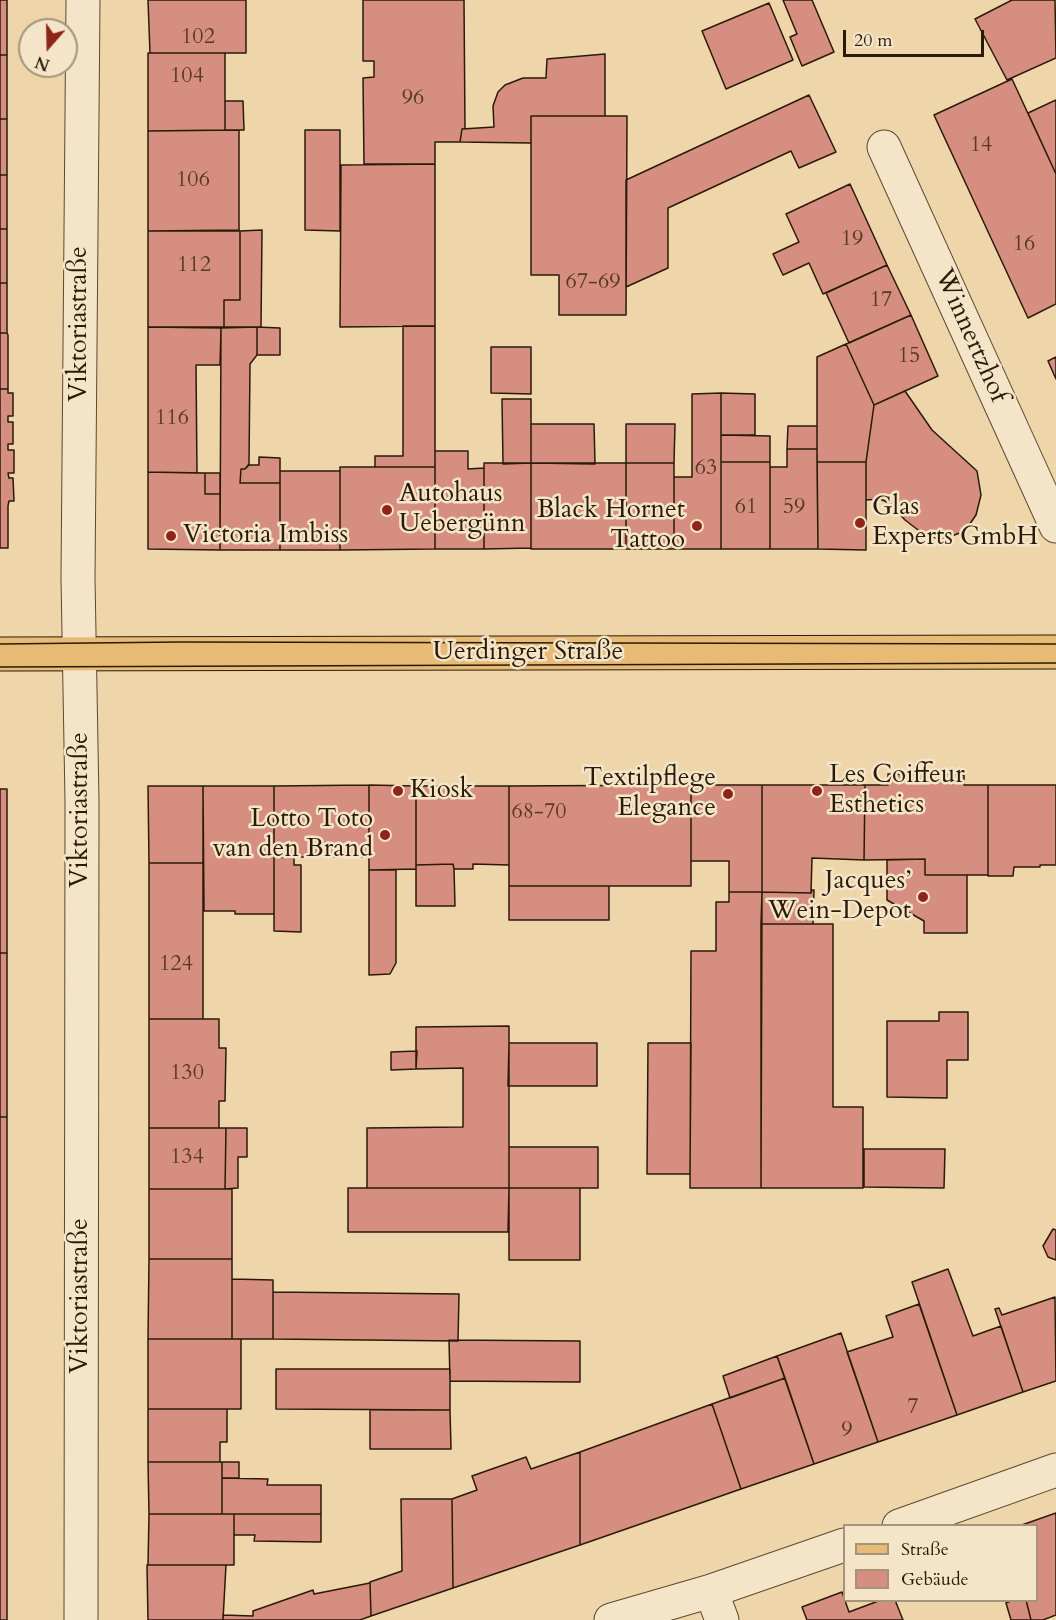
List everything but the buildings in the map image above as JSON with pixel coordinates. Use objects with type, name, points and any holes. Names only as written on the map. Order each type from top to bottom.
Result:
[{"type":"main road","name":"Uerdinger Straße","points":[[0,654],[1056,652]]},
{"type":"street","name":"Viktoriastraße","points":[[81,1620],[82,801],[78,654],[83,0]]},
{"type":"street","name":"Winnertzhof","points":[[884,147],[1056,526]]},
{"type":"street","points":[[905,1524],[1056,1470]]},
{"type":"street","points":[[611,1620],[717,1606],[843,1545]]},
{"type":"tram line","points":[[0,644],[179,642],[1056,644]]},
{"type":"tram line","points":[[0,667],[1056,663]]},
{"type":"place","name":"Autohaus Uebergünn","points":[[387,510]]},
{"type":"place","name":"Glas Experts GmbH","points":[[860,523]]},
{"type":"place","name":"Black Hornet Tattoo","points":[[697,526]]},
{"type":"place","name":"Victoria Imbiss","points":[[171,536]]},
{"type":"place","name":"Kiosk","points":[[398,791]]},
{"type":"place","name":"Les Coiffeur Esthetics","points":[[817,791]]},
{"type":"place","name":"Textilpflege Elegance","points":[[728,794]]},
{"type":"place","name":"Lotto Toto van den Brand","points":[[385,835]]},
{"type":"place","name":"Jacques’ Wein-Depot","points":[[923,897]]}]
